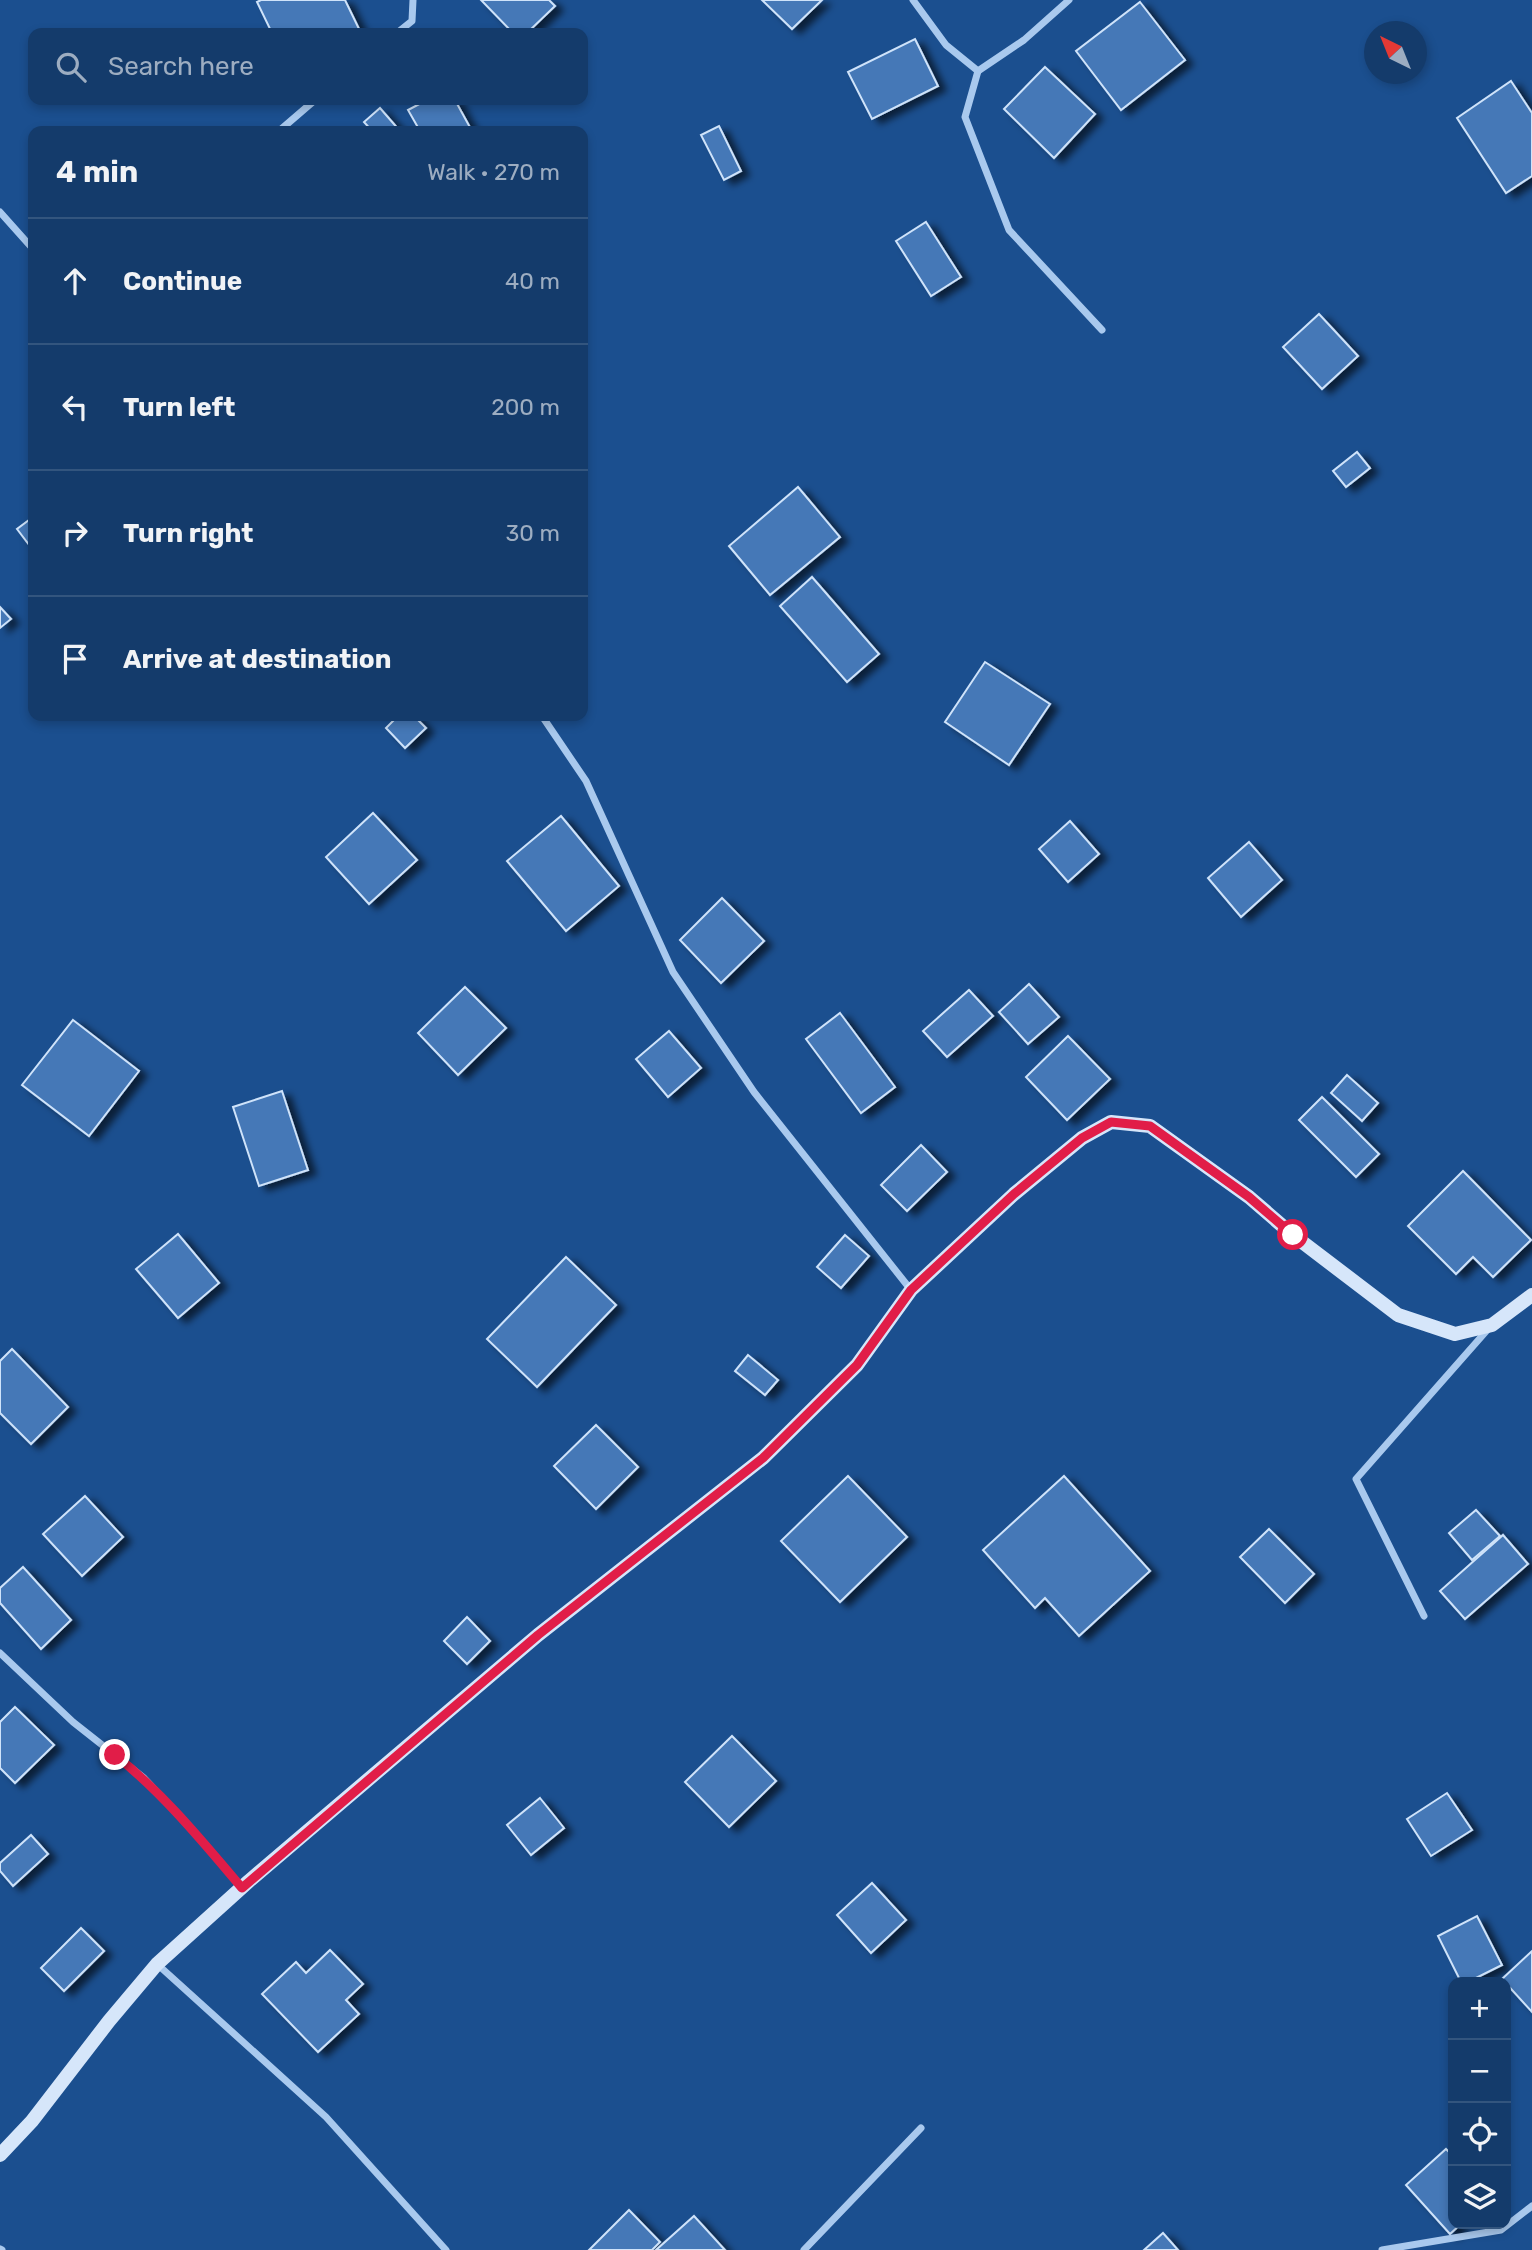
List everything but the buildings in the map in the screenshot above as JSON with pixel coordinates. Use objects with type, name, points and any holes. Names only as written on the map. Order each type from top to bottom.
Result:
[{"type":"street","points":[[404,28],[412,22],[413,0]]},
{"type":"street","points":[[913,0],[946,45],[978,71]]},
{"type":"street","points":[[1069,0],[1024,40],[978,71],[965,117],[1009,230],[1102,330]]},
{"type":"street","points":[[285,126],[309,105]]},
{"type":"street","points":[[0,212],[28,243]]},
{"type":"street","points":[[547,721],[586,781],[673,972],[754,1092],[911,1290]]},
{"type":"street","points":[[0,2155],[32,2121],[157,1964],[538,1635],[763,1458],[857,1365],[911,1290],[1014,1194],[1082,1138],[1111,1122],[1150,1126],[1249,1197],[1293,1235],[1398,1315],[1455,1334],[1492,1325]]},
{"type":"street","points":[[1424,1616],[1356,1479],[1492,1325],[1532,1295]]},
{"type":"street","points":[[0,1653],[73,1722],[144,1778],[242,1888]]},
{"type":"street","points":[[157,1964],[326,2117],[446,2250]]},
{"type":"street","points":[[804,2250],[922,2128]]},
{"type":"street","points":[[1382,2250],[1501,2230],[1532,2206]]},
{"type":"route","points":[[115,1755],[144,1778],[242,1888],[538,1635],[763,1458],[857,1365],[911,1290],[1014,1194],[1082,1138],[1111,1122],[1150,1126],[1249,1197],[1293,1235]]}]
